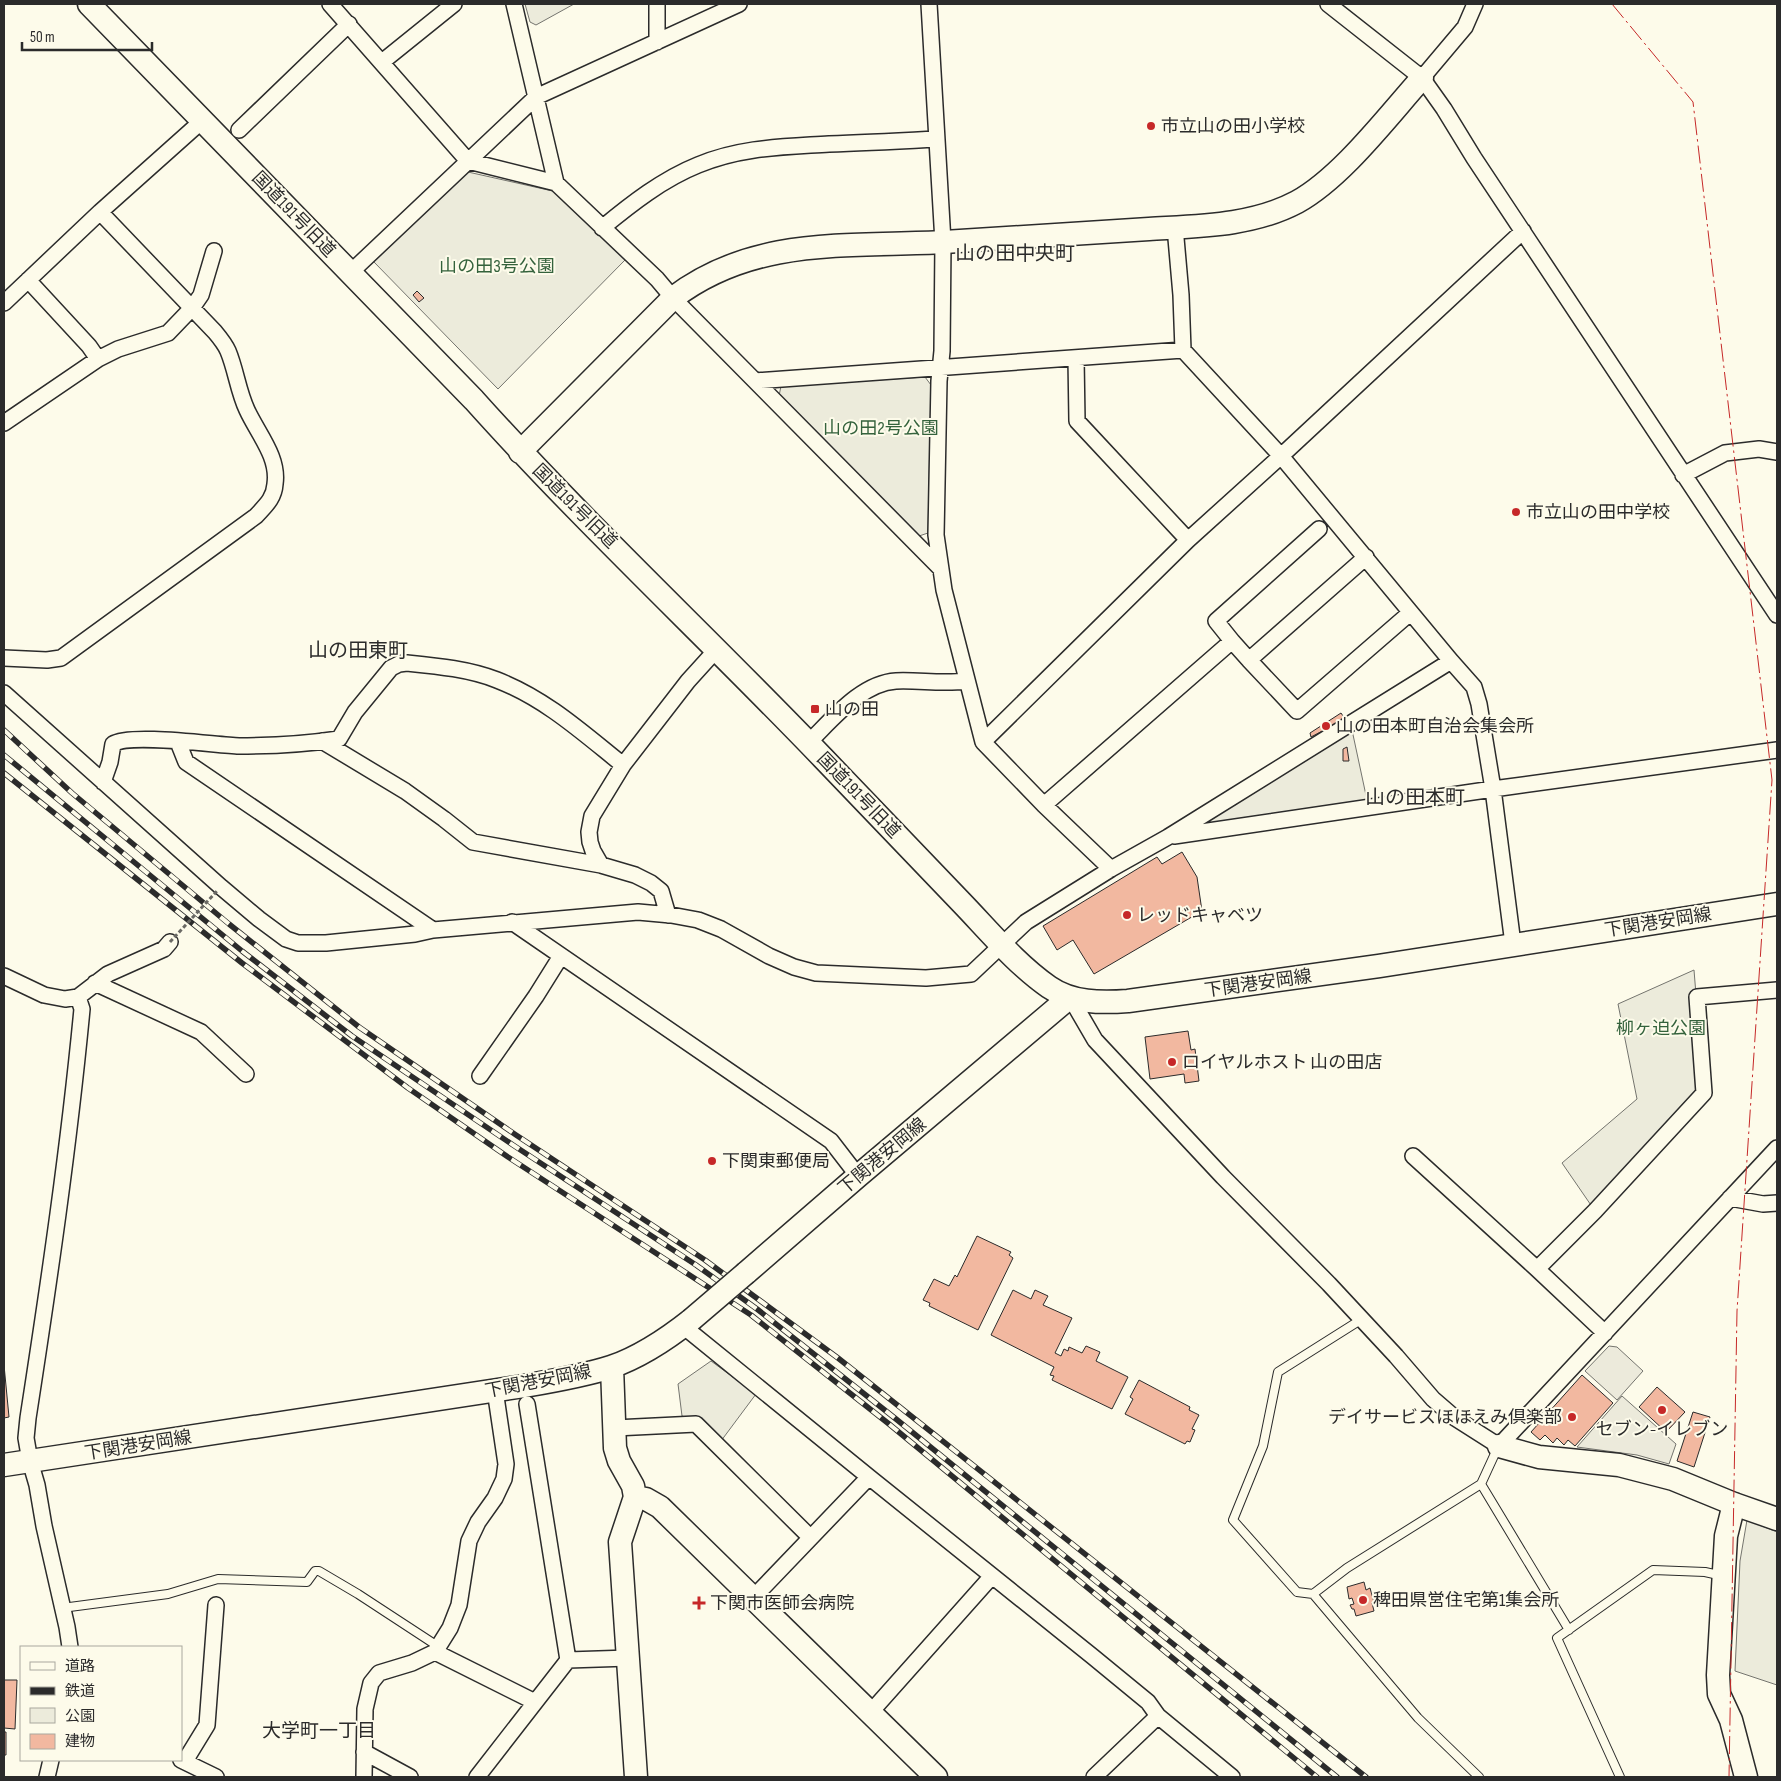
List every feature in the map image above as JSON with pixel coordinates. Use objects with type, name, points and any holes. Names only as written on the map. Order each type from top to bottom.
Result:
[{"type":"street","name":"国道191号旧道","points":[[89,4],[351,272],[474,400],[520,452],[717,649],[1001,944],[1051,988],[1070,997]]},
{"type":"street","points":[[330,4],[468,162],[556,183],[657,279],[673,298],[940,568]]},
{"type":"street","points":[[382,62],[454,4]]},
{"type":"street","points":[[514,4],[556,183]]},
{"type":"street","points":[[656,42],[657,4]]},
{"type":"street","points":[[351,272],[536,97],[656,42],[708,11],[739,4]]},
{"type":"street","points":[[929,4],[943,242],[936,534],[940,568],[966,681],[983,742],[1044,805],[1111,869]]},
{"type":"street","points":[[1328,4],[1422,78],[1777,615]]},
{"type":"street","points":[[520,452],[673,298],[692,284],[745,260],[783,251],[852,245],[943,242],[1209,225],[1263,216],[1296,202],[1324,182],[1343,165],[1422,78],[1465,27],[1475,4]]},
{"type":"street","points":[[239,130],[349,24]]},
{"type":"street","points":[[4,303],[100,212],[203,120]]},
{"type":"street","points":[[602,228],[654,189],[674,177],[696,166],[742,151],[780,147],[936,139]]},
{"type":"street","points":[[4,658],[47,660],[61,658],[256,516],[273,497],[276,470],[272,457],[237,386],[227,349],[215,332],[100,212]]},
{"type":"street","points":[[1175,227],[1181,295],[1183,350],[1282,456],[1410,613],[1474,687],[1479,704],[1493,789],[1513,944]]},
{"type":"street","points":[[983,742],[1188,540],[1282,456],[1523,231]]},
{"type":"street","points":[[4,423],[98,359],[168,333],[192,308],[201,295],[214,251]]},
{"type":"street","points":[[28,280],[89,346],[98,359]]},
{"type":"street","points":[[755,381],[1183,350]]},
{"type":"street","points":[[1076,358],[1077,421],[1188,540]]},
{"type":"street","points":[[1683,475],[1725,453],[1760,449],[1777,452]]},
{"type":"street","points":[[1318,529],[1216,620],[1232,641],[1296,711],[1410,613]]},
{"type":"street","points":[[1249,660],[1366,557]]},
{"type":"street","points":[[1044,805],[1232,641]]},
{"type":"street","points":[[601,865],[593,852],[589,832],[592,816],[623,765],[688,682],[717,649]]},
{"type":"street","points":[[4,693],[219,889],[286,939],[298,943],[336,942],[512,922],[638,912],[698,920],[721,928],[769,956],[816,974],[926,978],[971,974],[1026,922],[1111,869],[1168,837],[1451,661]]},
{"type":"street","points":[[103,782],[110,762],[113,744],[119,740],[257,746],[339,738],[355,712],[391,668],[407,663],[460,670],[495,679],[509,685],[567,719],[623,765]]},
{"type":"street","points":[[808,743],[859,695],[880,684],[896,681],[948,683],[966,681]]},
{"type":"street","points":[[322,741],[405,791],[473,842],[601,865],[635,875],[656,886],[661,891],[668,915]]},
{"type":"street","points":[[178,742],[186,762],[433,930]]},
{"type":"street","points":[[1168,837],[1493,789],[1777,750]]},
{"type":"street","name":"下関港安岡線","points":[[4,1465],[495,1390],[573,1377],[612,1367],[658,1344],[687,1323],[1070,997],[1104,1003],[1128,1002],[1379,966],[1777,904]]},
{"type":"street","points":[[512,922],[831,1141],[858,1176]]},
{"type":"street","points":[[4,976],[44,995],[65,999],[78,997],[108,974],[164,950],[170,942]]},
{"type":"street","points":[[480,1076],[536,996],[560,956]]},
{"type":"street","points":[[95,983],[201,1032],[246,1074]]},
{"type":"street","points":[[1537,1269],[1595,1211],[1704,1093],[1697,997],[1777,990]]},
{"type":"street","points":[[70,1646],[26,1438],[48,1292],[75,1083],[82,1008],[78,997]]},
{"type":"street","points":[[1070,997],[1095,1040],[1223,1177],[1362,1319],[1433,1399],[1455,1418],[1499,1446],[1539,1457],[1619,1465],[1673,1479],[1777,1519]]},
{"type":"street","points":[[1499,1446],[1777,1148]]},
{"type":"street","points":[[1413,1156],[1605,1333]]},
{"type":"street","points":[[1730,1198],[1763,1204],[1777,1203]]},
{"type":"street","points":[[687,1323],[869,1477],[1141,1697],[1158,1716],[1232,1777]]},
{"type":"street","points":[[612,1367],[616,1448],[619,1461],[634,1486],[635,1498],[620,1542],[636,1777]]},
{"type":"street","points":[[364,1777],[365,1710],[371,1683],[379,1673],[418,1660],[437,1650],[450,1628],[459,1605],[470,1542],[478,1522],[495,1498],[504,1479],[506,1464],[495,1390]]},
{"type":"street","points":[[477,1777],[568,1660],[528,1404]]},
{"type":"street","points":[[615,1428],[696,1424],[810,1537]]},
{"type":"street","points":[[752,1599],[869,1477]]},
{"type":"street","points":[[635,1498],[646,1499],[660,1507],[936,1777]]},
{"type":"street","points":[[1734,1504],[1726,1536],[1718,1675],[1719,1694],[1731,1720],[1746,1777]]},
{"type":"street","points":[[870,1713],[992,1576]]},
{"type":"street","points":[[216,1605],[206,1725],[183,1760],[216,1777]]},
{"type":"street","points":[[437,1650],[535,1702]]},
{"type":"street","points":[[568,1660],[629,1658]]},
{"type":"street","points":[[1097,1777],[1158,1716]]},
{"type":"street","points":[[364,1752],[410,1777]]},
{"type":"street","points":[[47,1777],[51,1761]]},
{"type":"lane","points":[[1362,1319],[1278,1372],[1263,1446],[1233,1520],[1297,1592],[1314,1594],[1418,1718],[1479,1777]]},
{"type":"lane","points":[[1314,1594],[1347,1568],[1481,1484],[1499,1446]]},
{"type":"lane","points":[[1481,1484],[1569,1630]]},
{"type":"lane","points":[[1620,1777],[1557,1638],[1654,1570],[1705,1572],[1724,1576]]},
{"type":"lane","points":[[62,1608],[168,1594],[218,1579],[307,1582],[315,1571],[319,1571],[358,1594],[437,1650]]},
{"type":"path","points":[[170,942],[219,889]]},
{"type":"green space","points":[[525,4],[574,4],[536,25],[530,22]]},
{"type":"green space","name":"山の田3号公園","points":[[468,172],[557,192],[625,260],[498,389],[373,261]]},
{"type":"green space","name":"山の田2号公園","points":[[925,377],[931,385],[928,533],[919,536],[779,396],[781,386]]},
{"type":"green space","points":[[1352,730],[1367,800],[1210,823],[1210,819]]},
{"type":"green space","name":"柳ヶ迫公園","points":[[1694,970],[1704,1093],[1595,1211],[1562,1163],[1637,1099],[1618,1004]]},
{"type":"green space","points":[[711,1361],[756,1394],[721,1441],[700,1421],[682,1416],[678,1384]]},
{"type":"green space","points":[[1747,1520],[1777,1532],[1777,1685],[1735,1671],[1740,1561]]},
{"type":"shaded area","points":[[1609,1346],[1617,1347],[1643,1371],[1617,1400],[1585,1371]]},
{"type":"shaded area","points":[[1622,1396],[1676,1444],[1669,1464],[1637,1455],[1577,1447]]},
{"type":"building","points":[[417,291],[424,298],[419,302],[413,295]]},
{"type":"building","name":"山の田本町自治会集会所","points":[[1341,713],[1345,719],[1311,737],[1310,733]]},
{"type":"building","points":[[1347,747],[1349,761],[1343,761],[1343,749]]},
{"type":"building","name":"レッドキャベツ","points":[[1182,852],[1197,877],[1202,911],[1094,974],[1073,940],[1057,950],[1043,926],[1157,857],[1162,864]]},
{"type":"building","name":"ロイヤルホスト 山の田店","points":[[1188,1031],[1191,1050],[1195,1049],[1199,1081],[1185,1083],[1184,1074],[1150,1079],[1145,1037]]},
{"type":"building","points":[[977,1236],[1011,1252],[1009,1255],[1013,1258],[978,1330],[929,1306],[930,1303],[923,1300],[934,1279],[949,1286],[955,1275],[957,1277]]},
{"type":"building","points":[[1013,1290],[1031,1299],[1035,1290],[1048,1296],[1043,1305],[1072,1318],[1055,1353],[1061,1356],[1064,1349],[1068,1351],[1069,1347],[1082,1353],[1086,1346],[1100,1352],[1096,1361],[1128,1377],[1112,1409],[1052,1380],[1054,1376],[1050,1375],[1054,1367],[991,1335]]},
{"type":"building","points":[[4,1365],[9,1417],[4,1418]]},
{"type":"building","name":"デイサービスほほえみ倶楽部","points":[[1582,1375],[1613,1403],[1575,1446],[1568,1440],[1564,1445],[1557,1438],[1553,1443],[1545,1435],[1540,1440],[1531,1432]]},
{"type":"building","points":[[1139,1380],[1190,1407],[1189,1410],[1199,1415],[1192,1429],[1195,1430],[1190,1442],[1187,1441],[1185,1444],[1125,1414],[1133,1399],[1130,1397]]},
{"type":"building","name":"セブン-イレブン","points":[[1657,1387],[1685,1412],[1666,1432],[1639,1407]]},
{"type":"building","points":[[1693,1412],[1710,1417],[1694,1467],[1677,1461]]},
{"type":"building","name":"稗田県営住宅第1集会所","points":[[1364,1582],[1366,1590],[1370,1588],[1374,1602],[1372,1603],[1374,1611],[1356,1616],[1354,1609],[1350,1605],[1354,1604],[1352,1598],[1349,1599],[1347,1587]]},
{"type":"building","points":[[4,1680],[17,1680],[15,1729],[4,1728]]},
{"type":"building","points":[[4,1732],[6,1732],[6,1755],[4,1755]]},
{"type":"railway","points":[[4,730],[72,793],[229,924],[359,1027],[516,1135],[705,1260],[838,1358],[1366,1777]]},
{"type":"railway","points":[[4,755],[242,951],[352,1036],[513,1145],[696,1265],[757,1309],[896,1419],[1337,1777]]},
{"type":"railway","points":[[4,773],[242,963],[408,1088],[508,1157],[751,1315],[889,1424],[1317,1777]]},
{"type":"power","points":[[1612,4],[1693,102],[1772,780],[1737,1311],[1729,1777]]},
{"type":"place","name":"市立山の田小学校","points":[[1151,126]]},
{"type":"place","name":"市立山の田中学校","points":[[1516,512]]},
{"type":"place","name":"山の田","points":[[815,709]]},
{"type":"place","name":"山の田本町自治会集会所","points":[[1326,726]]},
{"type":"place","name":"レッドキャベツ","points":[[1127,915]]},
{"type":"place","name":"ロイヤルホスト 山の田店","points":[[1172,1062]]},
{"type":"place","name":"下関東郵便局","points":[[712,1161]]},
{"type":"place","name":"セブン-イレブン","points":[[1662,1410]]},
{"type":"place","name":"デイサービスほほえみ倶楽部","points":[[1572,1417]]},
{"type":"place","name":"稗田県営住宅第1集会所","points":[[1363,1600]]},
{"type":"place","name":"下関市医師会病院","points":[[699,1603]]},
{"type":"district","name":"山の田中央町","points":[[1015,253]]},
{"type":"district","name":"山の田東町","points":[[358,650]]},
{"type":"district","name":"山の田本町","points":[[1415,797]]},
{"type":"district","name":"大学町一丁目","points":[[319,1730]]}]
